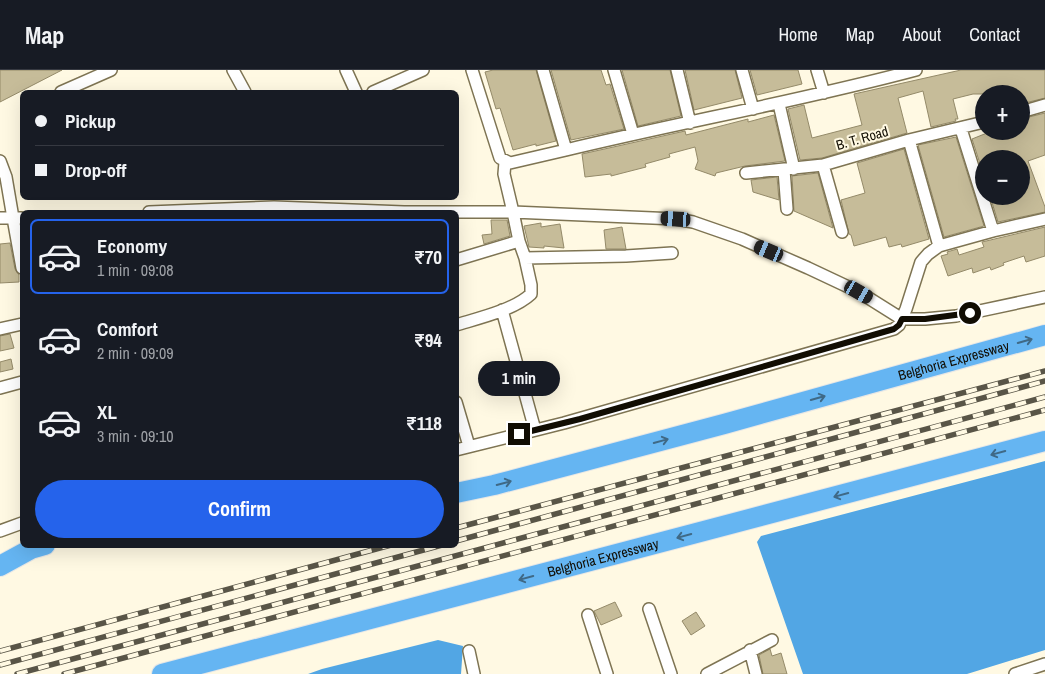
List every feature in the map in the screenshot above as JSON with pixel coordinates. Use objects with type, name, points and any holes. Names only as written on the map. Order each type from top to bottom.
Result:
[{"type":"highway","name":"Belghoria Expressway","points":[[459,492],[704,430],[1045,335]]},
{"type":"highway","name":"Belghoria Expressway","points":[[162,674],[1045,441]]},
{"type":"highway","points":[[0,566],[34,548]]},
{"type":"street","points":[[65,90],[111,70]]},
{"type":"street","points":[[233,70],[244,90]]},
{"type":"street","points":[[346,70],[355,90]]},
{"type":"street","points":[[378,90],[423,70]]},
{"type":"street","points":[[459,324],[502,310],[526,299],[531,294],[531,285],[518,241],[505,168],[500,158],[472,70]]},
{"type":"street","points":[[543,70],[566,150]]},
{"type":"street","points":[[614,70],[633,134]]},
{"type":"street","points":[[677,70],[690,123]]},
{"type":"street","points":[[742,70],[753,109]]},
{"type":"street","points":[[817,70],[824,93]]},
{"type":"street","points":[[505,168],[510,163],[633,134],[824,93],[878,75],[916,70]]},
{"type":"street","points":[[779,104],[789,170],[787,209]]},
{"type":"street","points":[[1030,109],[1045,105]]},
{"type":"street","name":"B. T. Road","points":[[746,173],[823,165],[909,140],[975,125]]},
{"type":"street","points":[[961,129],[993,231]]},
{"type":"street","points":[[909,140],[939,246]]},
{"type":"street","points":[[0,161],[6,176],[10,205],[18,218],[20,243]]},
{"type":"street","points":[[823,165],[842,232]]},
{"type":"street","points":[[199,210],[274,207],[353,210]]},
{"type":"street","points":[[458,210],[512,208],[676,219],[693,222],[808,268],[904,314],[925,319],[956,316],[1045,297]]},
{"type":"street","points":[[0,218],[18,218]]},
{"type":"street","points":[[459,449],[535,430],[894,329],[899,325],[904,314],[921,262],[928,254],[939,246],[1045,219]]},
{"type":"street","points":[[459,259],[518,241]]},
{"type":"street","points":[[524,258],[672,253]]},
{"type":"street","points":[[502,310],[535,430]]},
{"type":"street","points":[[0,329],[20,324]]},
{"type":"street","points":[[0,388],[20,383]]},
{"type":"street","points":[[459,412],[469,446]]},
{"type":"street","points":[[0,531],[20,524]]},
{"type":"street","points":[[649,609],[672,674]]},
{"type":"street","points":[[588,615],[607,674]]},
{"type":"street","points":[[707,674],[772,640]]},
{"type":"street","points":[[750,650],[756,674]]},
{"type":"street","points":[[469,651],[474,674]]},
{"type":"street","points":[[1015,674],[1045,665]]},
{"type":"water","points":[[1045,461],[1045,650],[967,674],[803,674],[757,542],[761,536]]},
{"type":"water","points":[[438,640],[463,646],[461,674],[308,674],[322,669]]},
{"type":"building","points":[[0,70],[62,70],[20,90],[0,102]]},
{"type":"building","points":[[493,70],[536,70],[556,141],[513,150],[500,108],[496,109],[485,72]]},
{"type":"building","points":[[551,70],[601,70],[606,85],[610,84],[624,129],[571,140]]},
{"type":"building","points":[[622,70],[670,70],[681,116],[638,126]]},
{"type":"building","points":[[685,70],[735,70],[742,98],[694,110]]},
{"type":"building","points":[[750,70],[798,70],[802,84],[757,95]]},
{"type":"building","points":[[961,70],[1045,70],[1045,98],[1030,102],[1030,85],[975,85],[975,94],[953,99],[958,119],[955,119],[956,121],[931,127],[923,91],[898,98],[907,133],[822,158],[800,160],[788,109],[804,105],[812,138],[862,125],[854,94]]},
{"type":"building","points":[[1045,113],[1045,155],[1030,160],[1030,150],[976,150],[972,139],[975,138],[975,140],[1030,140],[1030,117]]},
{"type":"building","points":[[774,115],[785,161],[745,166],[716,173],[715,176],[695,169],[698,161],[695,147],[669,154],[670,157],[645,164],[646,167],[611,176],[611,174],[585,177],[582,154],[685,131],[686,135],[748,119],[748,122]]},
{"type":"building","points":[[956,137],[975,197],[975,205],[977,205],[984,226],[944,237],[918,145]]},
{"type":"building","points":[[904,149],[929,239],[902,247],[901,244],[889,247],[886,237],[854,246],[849,234],[841,200],[865,193],[857,163]]},
{"type":"building","points":[[1030,166],[1045,207],[1045,212],[998,222],[993,205],[1030,205]]},
{"type":"building","points":[[818,173],[833,228],[794,211],[792,176]]},
{"type":"building","points":[[777,177],[779,200],[753,192],[751,180]]},
{"type":"building","points":[[491,220],[507,220],[510,236],[484,244],[482,235],[492,234]]},
{"type":"building","points":[[541,223],[541,227],[560,224],[564,248],[529,247],[524,226]]},
{"type":"building","points":[[622,227],[626,249],[606,249],[604,230]]},
{"type":"building","points":[[1045,227],[1045,256],[1026,262],[1024,256],[1003,263],[1004,265],[991,270],[990,267],[973,273],[972,268],[948,276],[941,256],[948,254],[947,252],[957,249],[959,255],[984,247],[982,242]]},
{"type":"building","points":[[10,243],[15,269],[19,275],[19,282],[0,283],[0,244]]},
{"type":"building","points":[[10,334],[14,348],[0,351],[0,336]]},
{"type":"building","points":[[11,359],[13,369],[0,372],[0,362]]},
{"type":"building","points":[[615,602],[622,616],[601,625],[594,611]]},
{"type":"building","points":[[696,612],[705,626],[691,635],[682,621]]},
{"type":"building","points":[[770,649],[772,656],[781,653],[787,674],[763,674],[759,655]]},
{"type":"railway","points":[[459,527],[1045,371]]},
{"type":"railway","points":[[459,540],[1045,381]]},
{"type":"railway","points":[[17,674],[1045,397]]},
{"type":"railway","points":[[64,674],[1045,410]]},
{"type":"railway","points":[[0,651],[380,548]]},
{"type":"railway","points":[[0,665],[431,548]]},
{"type":"route","points":[[519,434],[580,419],[894,329],[902,319],[925,319],[970,313]]}]
